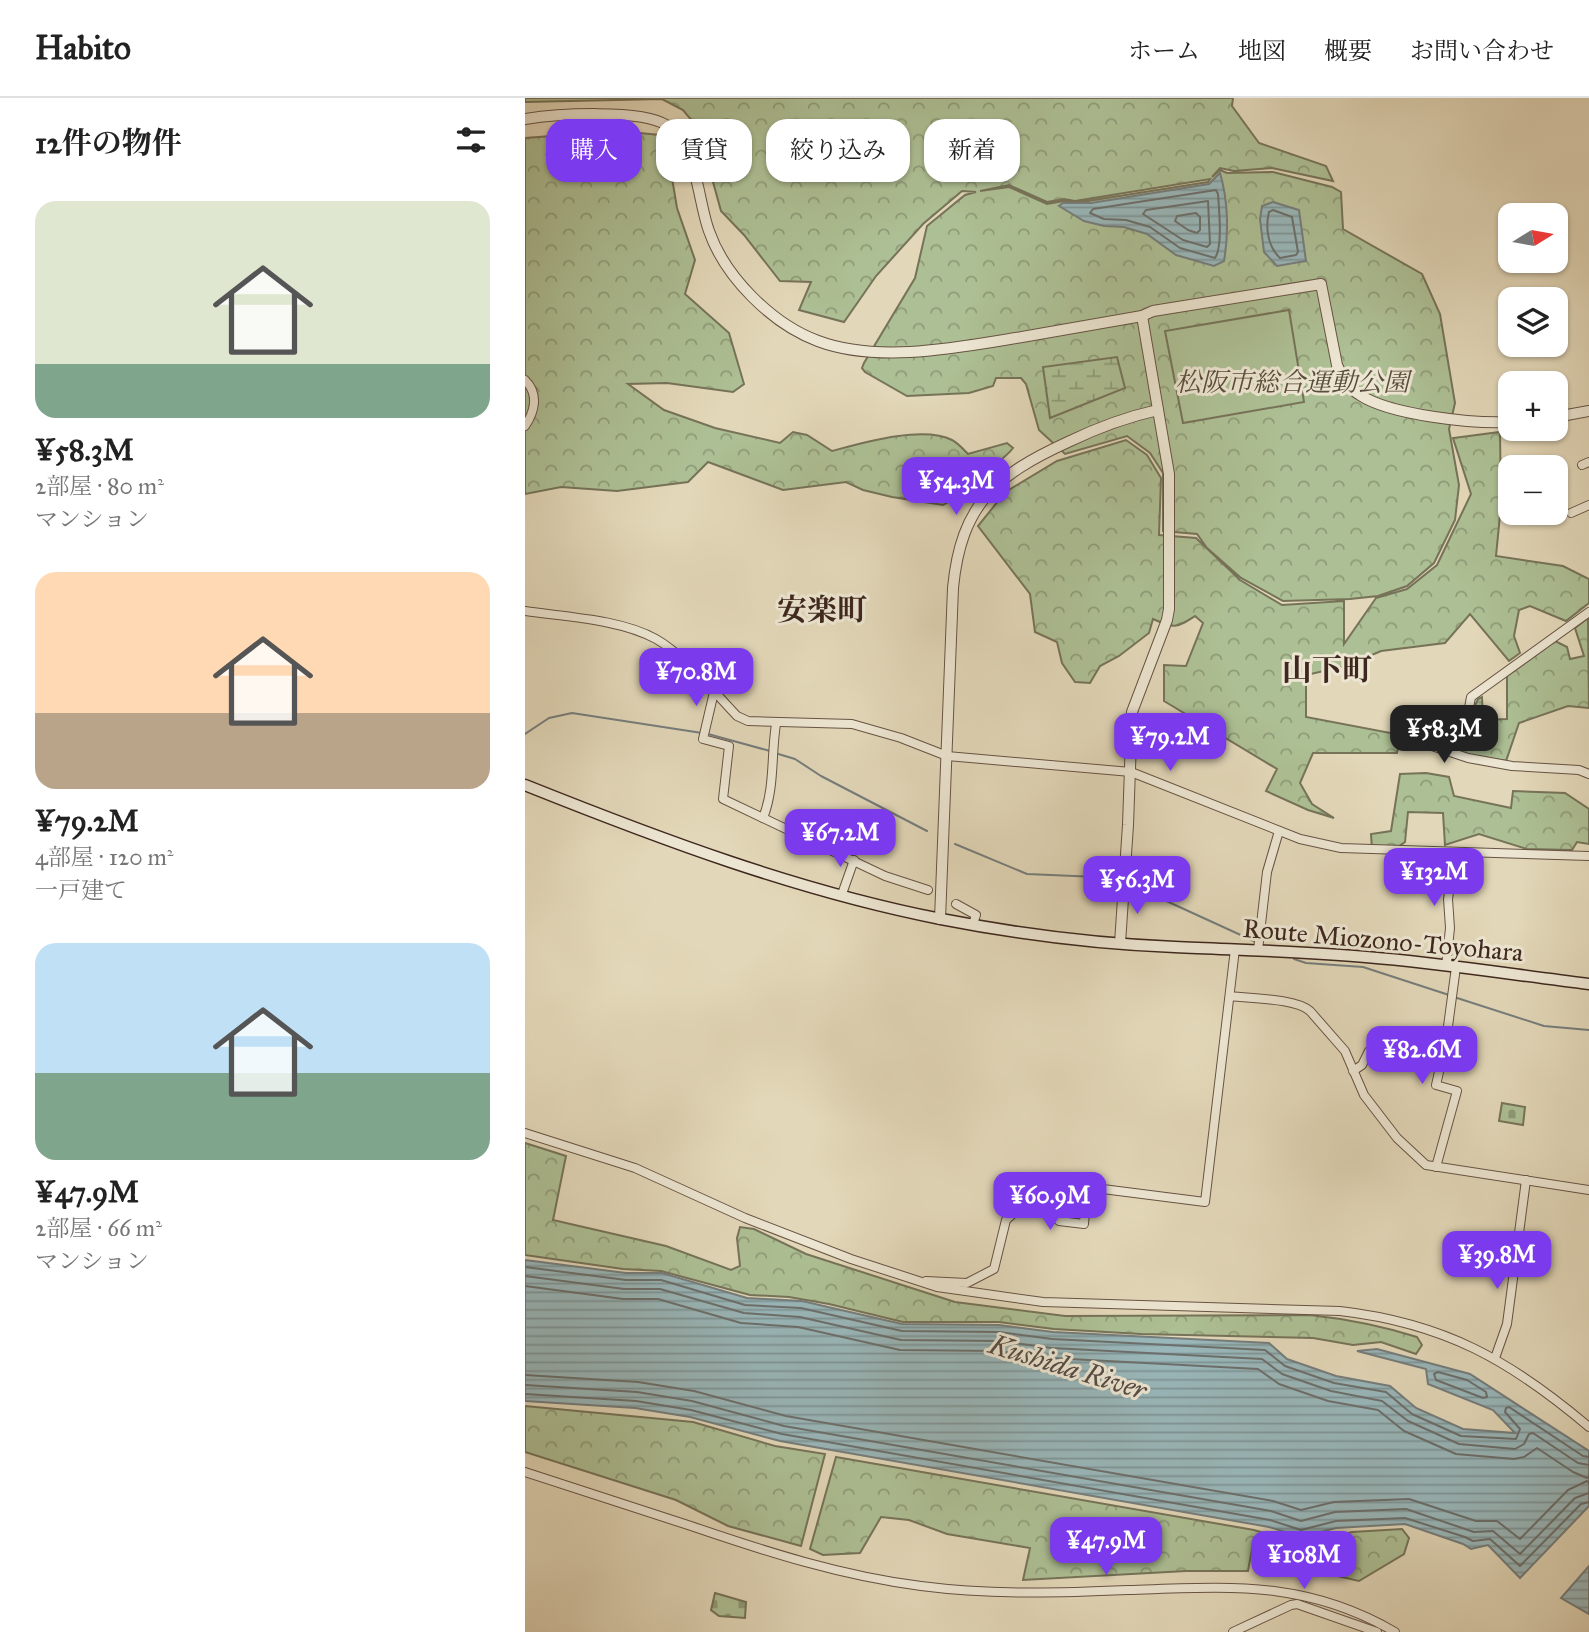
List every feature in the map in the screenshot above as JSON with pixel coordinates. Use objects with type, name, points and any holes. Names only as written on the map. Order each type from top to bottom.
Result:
[{"type":"main road","name":"Route Miozono-Toyohara","points":[[525,785],[678,845],[842,894],[940,919],[1048,936],[1120,943],[1368,957],[1589,984]]},
{"type":"street","points":[[525,119],[560,115],[600,115],[639,117],[664,124],[685,145],[708,230],[717,251],[734,276],[760,305],[823,343],[881,351],[928,352],[1321,284],[1337,365],[1341,376],[1353,391],[1377,403],[1418,414],[1498,422]]},
{"type":"street","points":[[1120,943],[1131,772],[1132,712],[1169,614],[1169,474],[1142,316]]},
{"type":"street","points":[[525,380],[530,385],[535,400],[533,414],[525,426]]},
{"type":"street","points":[[940,919],[955,569],[966,531],[981,504],[1006,475],[1030,459],[1113,422],[1158,410]]},
{"type":"street","points":[[1568,415],[1589,411]]},
{"type":"street","points":[[1571,513],[1589,505]]},
{"type":"street","points":[[525,611],[626,627],[645,634],[668,647],[743,720],[776,724],[833,723],[864,726],[947,756],[1131,772],[1300,839],[1341,848],[1589,856]]},
{"type":"street","points":[[1589,612],[1471,697],[1469,708],[1463,713],[1418,723],[1412,733],[1417,741],[1468,758],[1511,766],[1579,770],[1589,774]]},
{"type":"street","points":[[714,692],[703,739],[729,746],[723,799],[885,876],[928,890]]},
{"type":"street","points":[[763,818],[772,784],[776,724]]},
{"type":"street","points":[[1258,950],[1267,872],[1279,831]]},
{"type":"street","points":[[1436,1167],[1457,1091],[1436,1085],[1452,996],[1448,899],[1455,853]]},
{"type":"street","points":[[842,894],[854,860]]},
{"type":"street","points":[[956,904],[977,915],[973,924]]},
{"type":"street","points":[[922,1283],[930,1280],[967,1283],[994,1269],[1006,1220],[1037,1192],[1059,1221],[1084,1224],[1087,1187],[1205,1202],[1235,949]]},
{"type":"street","points":[[1230,996],[1305,1006],[1345,1051],[1360,1089],[1397,1138],[1422,1163],[1589,1190]]},
{"type":"street","points":[[1353,1070],[1362,1065],[1369,1051]]},
{"type":"street","points":[[525,1133],[635,1168],[726,1211],[922,1283],[983,1295],[1044,1302],[1327,1310],[1363,1314],[1431,1331],[1495,1357],[1543,1388],[1589,1427]]},
{"type":"street","points":[[1495,1357],[1507,1324],[1525,1180]]},
{"type":"street","points":[[525,1472],[764,1552],[839,1572],[923,1586],[997,1592],[1230,1586],[1270,1589],[1361,1614],[1395,1632]]},
{"type":"street","points":[[1233,1632],[1297,1604],[1377,1632]]},
{"type":"green space","name":"松阪市総合運動公園","points":[[525,98],[1233,98],[1232,106],[1259,143],[1326,166],[1333,181],[1272,168],[1234,171],[1220,168],[1212,177],[1220,170],[1227,173],[1273,172],[1332,187],[1341,192],[1343,229],[1422,274],[1440,314],[1455,403],[1449,429],[1459,485],[1455,520],[1434,563],[1407,586],[1378,596],[1283,601],[1241,578],[1207,548],[1197,534],[1163,531],[1163,473],[1150,453],[1127,436],[1065,454],[1039,430],[1026,384],[1021,378],[996,378],[993,386],[969,393],[907,396],[865,372],[862,368],[864,363],[915,278],[927,226],[965,195],[976,192],[962,191],[923,224],[876,276],[844,322],[799,310],[811,282],[780,281],[744,235],[721,211],[713,182],[752,182],[752,119],[691,119],[683,110],[662,99],[525,102]],"holes":[[[1210,179],[1208,182],[1075,203],[1064,201],[1047,204],[1009,187],[980,191],[1009,185],[1047,202],[1064,199],[1075,201]]]},
{"type":"green space","points":[[642,133],[656,135],[656,182],[673,182],[677,208],[695,260],[685,294],[729,333],[744,384],[733,392],[667,383],[628,384],[664,410],[715,428],[780,443],[793,432],[807,435],[832,451],[892,437],[925,434],[952,440],[968,454],[1007,443],[1013,448],[966,492],[943,505],[892,497],[863,490],[846,482],[783,490],[708,462],[688,482],[617,491],[561,487],[525,494],[525,138],[546,136],[546,182],[642,182]]},
{"type":"green space","name":"松阪市総合運動公園","points":[[1289,310],[1304,402],[1183,423],[1165,331]]},
{"type":"green space","points":[[1117,357],[1125,388],[1050,418],[1043,367]]},
{"type":"green space","points":[[1498,432],[1500,455],[1498,455],[1499,525],[1496,556],[1563,566],[1589,579],[1589,603],[1566,621],[1530,606],[1519,610],[1514,636],[1520,653],[1509,661],[1470,614],[1445,643],[1381,651],[1346,666],[1306,675],[1306,717],[1401,735],[1397,753],[1313,753],[1300,783],[1312,804],[1334,818],[1308,810],[1266,791],[1277,769],[1164,701],[1164,665],[1186,666],[1203,623],[1195,616],[1175,626],[1153,619],[1149,633],[1119,656],[1100,666],[1090,683],[1075,682],[1062,663],[1057,642],[1035,632],[1030,594],[978,526],[1003,495],[982,475],[1002,494],[1057,461],[1126,440],[1147,455],[1161,478],[1159,535],[1196,538],[1240,580],[1282,605],[1344,601],[1344,644],[1376,598],[1407,589],[1437,565],[1471,494],[1453,438]]},
{"type":"green space","points":[[1588,618],[1589,708],[1568,706],[1519,723],[1506,761],[1470,755],[1422,739],[1418,733],[1422,726],[1462,716],[1482,697],[1483,720],[1507,719],[1507,676],[1555,641],[1567,647],[1570,659],[1584,656],[1575,628]]},
{"type":"green space","points":[[1426,773],[1449,777],[1454,796],[1511,808],[1513,791],[1565,793],[1589,809],[1589,844],[1577,842],[1572,850],[1527,849],[1479,834],[1445,845],[1443,813],[1408,812],[1405,842],[1398,847],[1372,850],[1371,834],[1391,831],[1400,774]]},
{"type":"green space","points":[[1502,1103],[1525,1107],[1523,1125],[1499,1121]]},
{"type":"green space","points":[[525,1143],[566,1156],[553,1220],[666,1246],[731,1270],[740,1266],[737,1238],[740,1227],[754,1229],[806,1254],[955,1302],[1065,1316],[1310,1315],[1391,1329],[1417,1337],[1422,1345],[1416,1354],[1381,1342],[1353,1345],[1313,1338],[1141,1334],[1054,1329],[999,1322],[903,1322],[829,1304],[789,1297],[750,1295],[661,1271],[623,1269],[525,1255]]},
{"type":"green space","points":[[525,1406],[693,1422],[775,1446],[825,1454],[801,1546],[728,1526],[676,1500],[525,1452]]},
{"type":"green space","points":[[836,1457],[1254,1530],[1297,1543],[1352,1532],[1402,1529],[1409,1538],[1404,1554],[1359,1581],[1329,1574],[1269,1542],[1254,1538],[1248,1571],[1186,1571],[1023,1580],[1030,1548],[947,1534],[909,1520],[881,1517],[860,1553],[823,1555],[810,1549]]},
{"type":"green space","points":[[715,1593],[746,1602],[745,1618],[719,1616],[711,1610]]},
{"type":"water","points":[[1220,173],[1226,205],[1227,239],[1224,261],[1214,266],[1176,255],[1147,234],[1124,227],[1084,221],[1059,206],[1063,203],[1091,203],[1209,184]]},
{"type":"water","points":[[1273,202],[1299,210],[1306,261],[1277,266],[1264,252],[1260,219],[1262,206]]},
{"type":"water","name":"Kushida River","points":[[525,1260],[626,1273],[662,1273],[747,1298],[802,1301],[902,1324],[999,1325],[1053,1332],[1269,1343],[1287,1359],[1336,1376],[1390,1386],[1416,1408],[1463,1429],[1515,1433],[1493,1410],[1428,1384],[1426,1369],[1357,1351],[1377,1349],[1470,1374],[1589,1451],[1589,1506],[1520,1578],[1488,1545],[1471,1549],[1405,1524],[1336,1528],[1301,1537],[1269,1527],[780,1441],[690,1417],[635,1408],[525,1401]]},
{"type":"water","points":[[1589,1566],[1589,1614],[1561,1598]]},
{"type":"waterway","points":[[525,734],[549,718],[572,713],[702,733]]},
{"type":"waterway","points":[[708,734],[770,751]]},
{"type":"waterway","points":[[775,753],[795,759],[821,776],[927,831]]},
{"type":"waterway","points":[[955,844],[1027,874],[1119,880]]},
{"type":"waterway","points":[[1127,883],[1256,942]]},
{"type":"waterway","points":[[1294,959],[1306,963],[1363,967],[1449,995]]},
{"type":"waterway","points":[[1454,997],[1544,1026],[1589,1030]]},
{"type":"district","name":"安楽町","points":[[822,610]]},
{"type":"district","name":"山下町","points":[[1327,670]]}]
